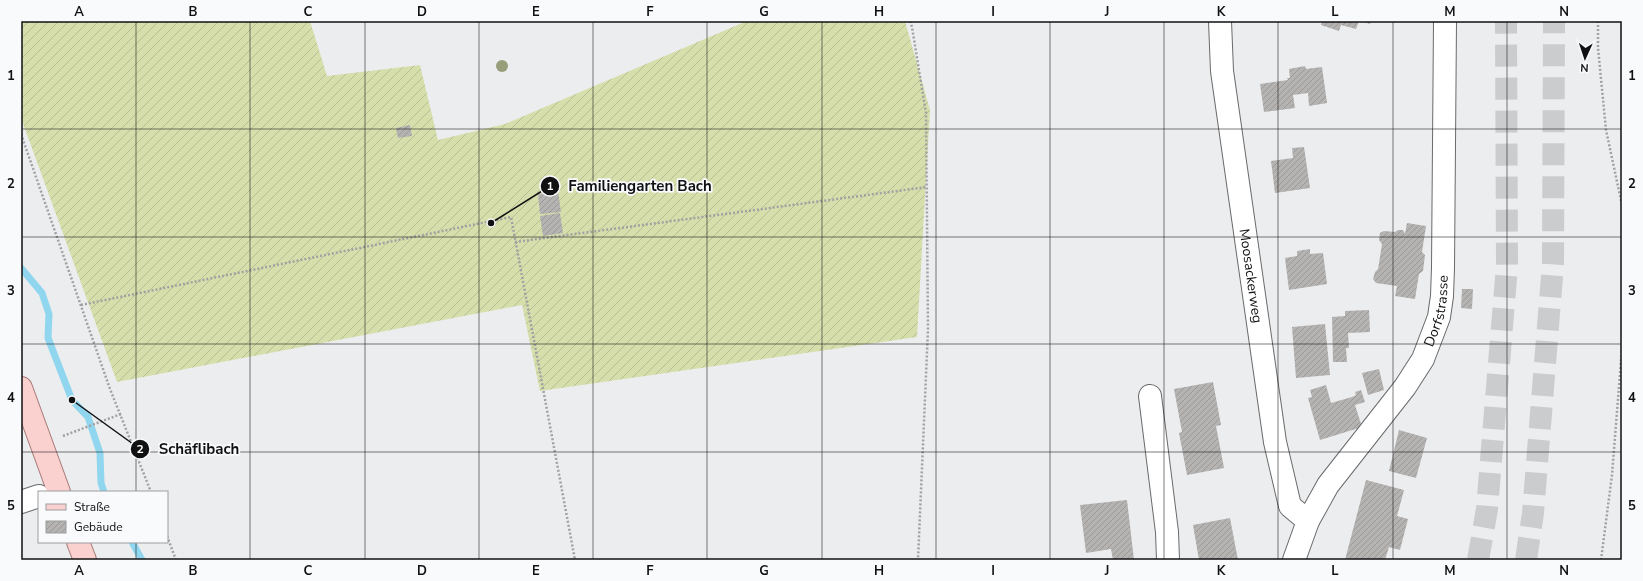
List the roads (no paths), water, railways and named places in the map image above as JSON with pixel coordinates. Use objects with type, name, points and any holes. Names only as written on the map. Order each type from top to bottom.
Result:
[{"type":"main road","points":[[21,388],[52,491]]},
{"type":"main road","points":[[78,543],[85,560]]},
{"type":"street","name":"Moosackerweg","points":[[1220,21],[1222,71],[1275,442],[1290,506],[1308,521]]},
{"type":"street","name":"Dorfstrasse","points":[[1294,560],[1308,521],[1328,485],[1405,387],[1423,359],[1439,317],[1443,282],[1445,21]]},
{"type":"street","points":[[1150,396],[1167,532],[1168,560]]},
{"type":"street","points":[[21,502],[38,497]]},
{"type":"waterway","points":[[21,268],[42,293],[49,314],[48,338],[72,400],[88,417],[100,453],[101,483],[104,491]]},
{"type":"waterway","points":[[133,543],[142,560]]},
{"type":"tunnel","points":[[1478,560],[1487,509],[1507,266],[1506,21]]},
{"type":"tunnel","points":[[1526,560],[1533,513],[1553,264],[1554,21]]},
{"type":"place","name":"Familiengarten Bach","points":[[491,223]]},
{"type":"place","name":"Schäflibach","points":[[72,400]]}]
